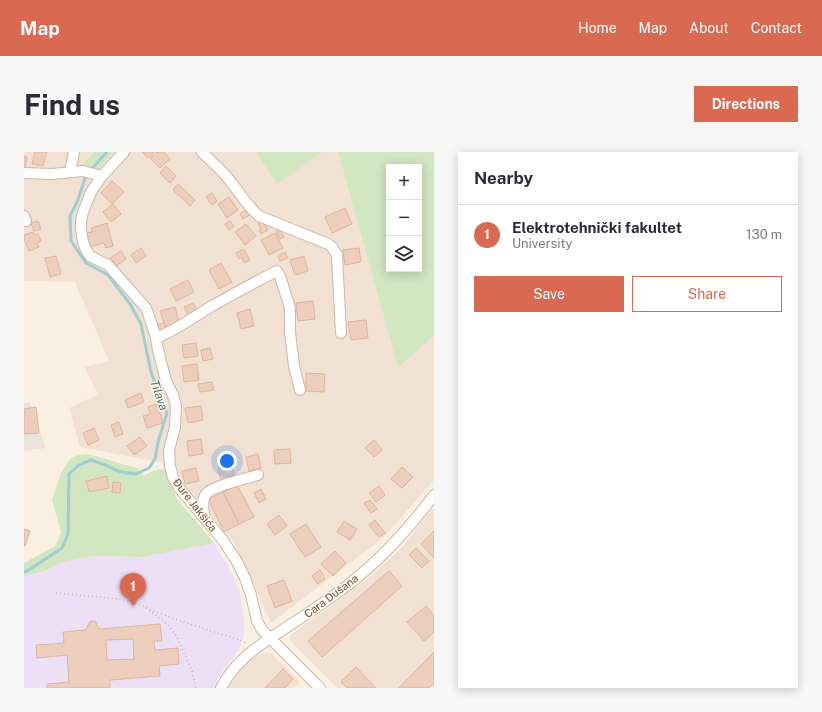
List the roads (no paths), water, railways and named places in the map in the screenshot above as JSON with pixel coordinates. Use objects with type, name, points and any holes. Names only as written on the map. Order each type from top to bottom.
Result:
[{"type":"street","points":[[70,172],[74,152]]},
{"type":"street","name":"Đure Jakšića","points":[[124,152],[98,175],[82,215],[81,230],[85,246],[90,256],[108,265],[146,308],[156,338],[166,381],[173,395],[176,406],[175,427],[169,450],[171,472],[173,477],[179,488],[222,539],[236,560],[245,578],[258,626],[320,688]]},
{"type":"street","points":[[202,152],[227,177],[243,199],[260,216],[332,247],[337,255],[341,333]]},
{"type":"street","points":[[24,172],[52,174],[84,172],[98,175]]},
{"type":"street","points":[[156,338],[164,335],[214,305],[277,271],[290,308],[290,332],[294,366],[300,390]]},
{"type":"street","points":[[204,518],[202,504],[207,492],[222,485],[258,475]]},
{"type":"street","name":"Cara Dušana","points":[[221,688],[232,670],[255,648],[308,614],[348,584],[384,554],[403,534],[434,495]]},
{"type":"waterway","name":"Tilava","points":[[24,572],[62,548],[68,534],[69,474],[79,465],[91,460],[118,471],[128,473],[136,474],[149,468],[155,459],[158,442],[167,413],[151,372],[141,324],[130,304],[108,275],[86,263],[71,241],[70,216],[78,200],[86,175],[107,152]]},
{"type":"place","name":"Elektrotehnički fakultet","points":[[133,606]]}]
